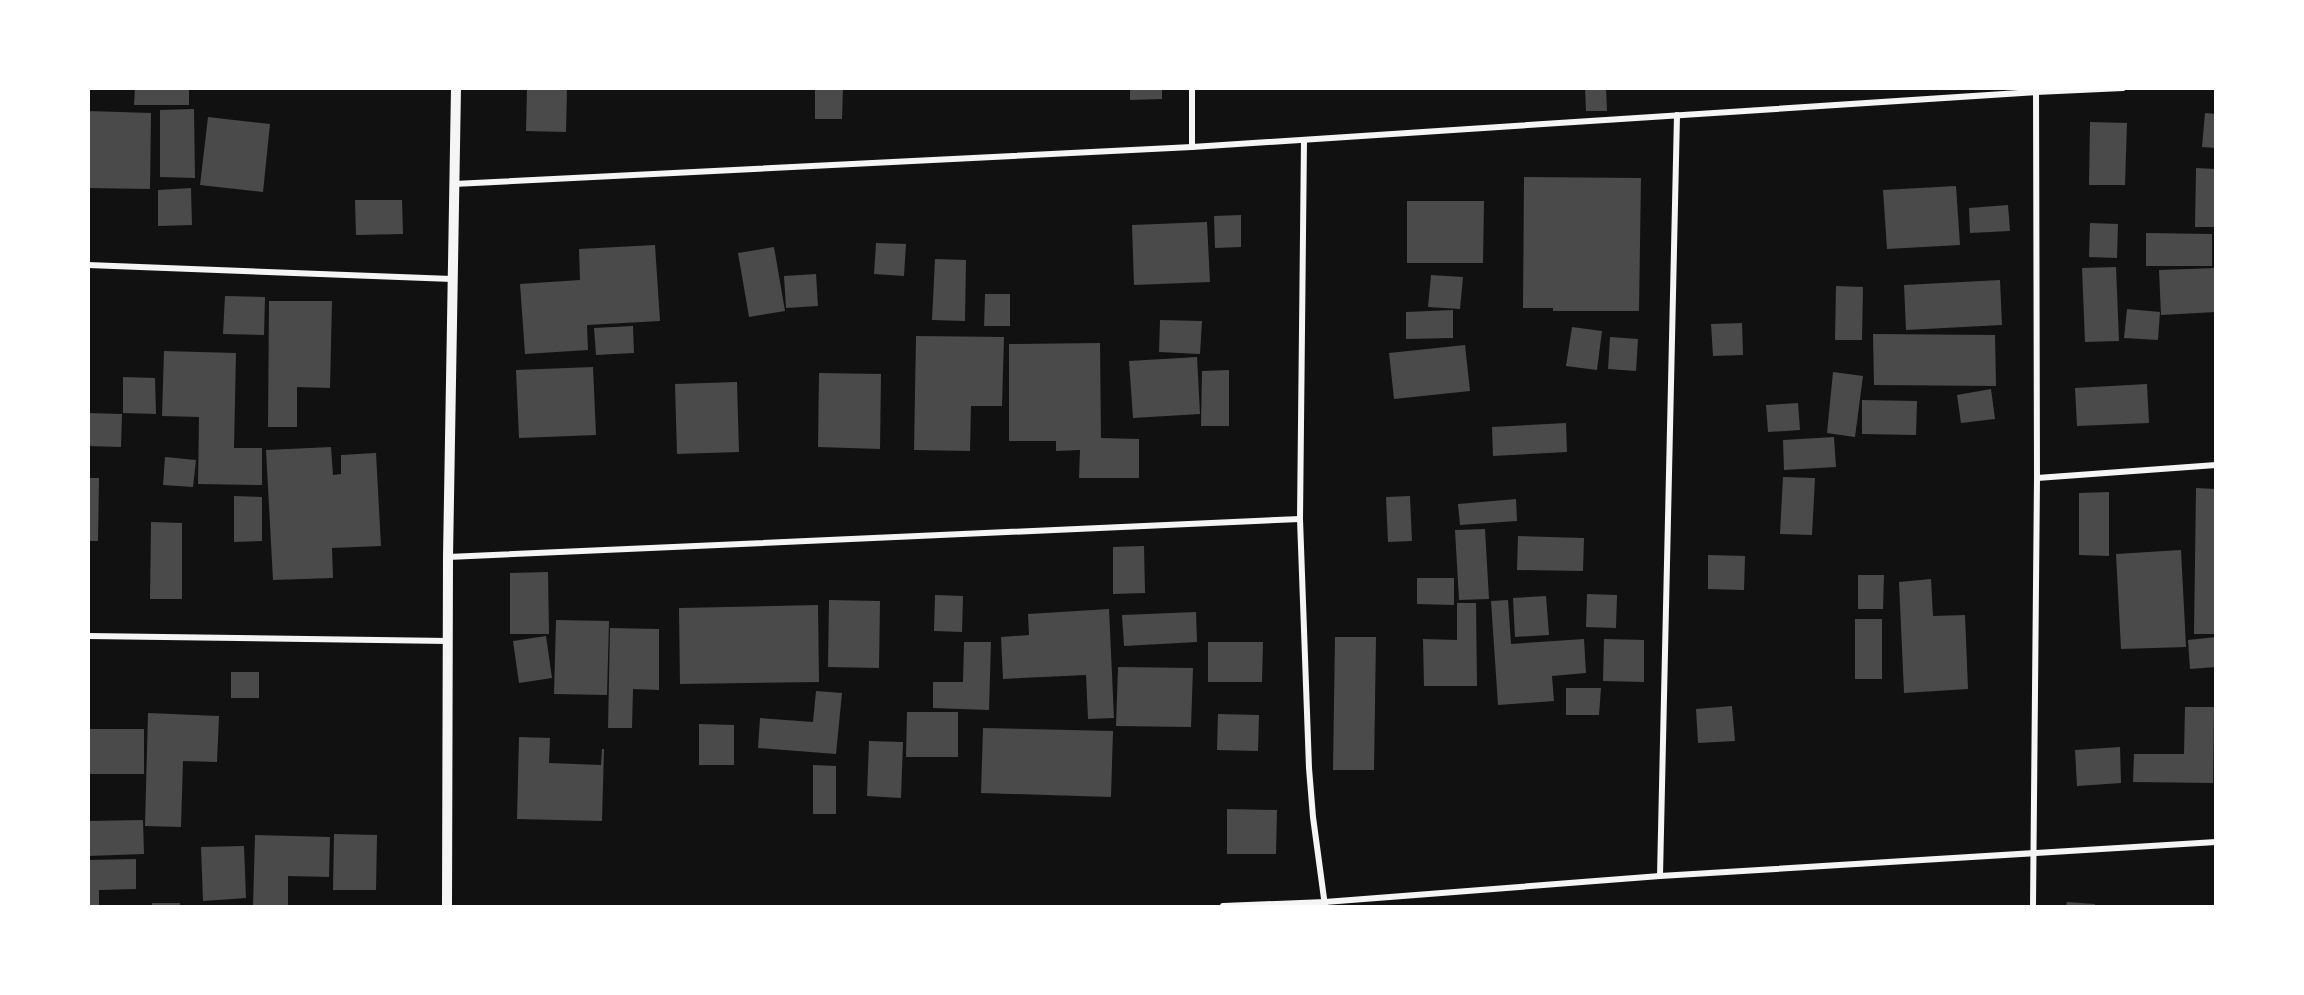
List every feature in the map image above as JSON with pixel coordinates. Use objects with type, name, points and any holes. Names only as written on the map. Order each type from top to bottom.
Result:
[{"type":"street","points":[[447,906],[448,557],[456,88]]},
{"type":"street","points":[[1192,88],[1192,147]]},
{"type":"street","points":[[454,184],[1192,147],[2036,90],[2123,88]]},
{"type":"street","points":[[2034,906],[2037,478],[2036,90]]},
{"type":"street","points":[[1660,876],[1677,115]]},
{"type":"street","points":[[1304,140],[1300,519],[1309,768],[1325,904]]},
{"type":"street","points":[[88,265],[452,279]]},
{"type":"street","points":[[2037,478],[2216,465]]},
{"type":"street","points":[[448,557],[1300,519]]},
{"type":"street","points":[[88,636],[448,642]]},
{"type":"street","points":[[1223,906],[1325,904],[1660,876],[2216,842]]},
{"type":"building","points":[[135,88],[189,88],[189,105],[134,105]]},
{"type":"building","points":[[527,88],[567,88],[566,132],[526,131]]},
{"type":"building","points":[[815,88],[843,88],[842,119],[815,119]]},
{"type":"building","points":[[1130,88],[1162,88],[1162,99],[1130,100]]},
{"type":"building","points":[[1585,88],[1606,88],[1607,111],[1586,111]]},
{"type":"building","points":[[194,109],[195,178],[160,177],[160,110]]},
{"type":"building","points":[[88,111],[151,113],[150,189],[88,188]]},
{"type":"building","points":[[2205,113],[2216,114],[2216,148],[2202,147]]},
{"type":"building","points":[[208,117],[270,124],[263,192],[200,185]]},
{"type":"building","points":[[2090,122],[2127,123],[2125,185],[2089,185]]},
{"type":"building","points":[[2196,168],[2216,169],[2216,227],[2195,227]]},
{"type":"building","points":[[1524,177],[1641,178],[1639,311],[1553,311],[1553,308],[1523,308]]},
{"type":"building","points":[[1956,186],[1960,245],[1887,249],[1883,190]]},
{"type":"building","points":[[191,188],[192,225],[158,226],[158,190]]},
{"type":"building","points":[[355,200],[402,200],[403,234],[356,235]]},
{"type":"building","points":[[1407,201],[1484,201],[1483,263],[1407,263]]},
{"type":"building","points":[[2008,205],[2010,231],[1970,233],[1969,208]]},
{"type":"building","points":[[1241,215],[1241,247],[1215,248],[1214,216]]},
{"type":"building","points":[[1207,222],[1210,282],[1134,285],[1132,225]]},
{"type":"building","points":[[2090,223],[2118,224],[2117,258],[2089,257]]},
{"type":"building","points":[[2146,233],[2212,234],[2212,266],[2146,266]]},
{"type":"building","points":[[876,243],[906,244],[904,276],[874,274]]},
{"type":"building","points":[[655,245],[660,321],[587,325],[588,350],[525,354],[520,284],[580,280],[579,249]]},
{"type":"building","points":[[774,247],[785,311],[749,317],[738,253]]},
{"type":"building","points":[[935,259],[966,260],[965,321],[932,320]]},
{"type":"building","points":[[2116,267],[2119,341],[2085,342],[2082,268]]},
{"type":"building","points":[[2216,268],[2216,312],[2161,315],[2159,270]]},
{"type":"building","points":[[816,274],[818,306],[786,308],[784,276]]},
{"type":"building","points":[[1431,275],[1463,277],[1460,309],[1428,307]]},
{"type":"building","points":[[2000,280],[2002,325],[1906,330],[1904,285]]},
{"type":"building","points":[[1836,286],[1863,287],[1862,340],[1835,340]]},
{"type":"building","points":[[985,294],[1010,294],[1010,326],[984,326]]},
{"type":"building","points":[[225,296],[265,297],[264,335],[223,334]]},
{"type":"building","points":[[269,301],[332,301],[330,388],[297,387],[297,427],[268,427]]},
{"type":"building","points":[[2127,309],[2160,312],[2158,340],[2124,338]]},
{"type":"building","points":[[1453,310],[1453,338],[1406,339],[1406,312]]},
{"type":"building","points":[[1160,320],[1202,321],[1200,354],[1159,352]]},
{"type":"building","points":[[1742,323],[1743,355],[1713,356],[1711,324]]},
{"type":"building","points":[[633,326],[634,353],[596,355],[594,328]]},
{"type":"building","points":[[1572,327],[1602,331],[1597,370],[1566,366]]},
{"type":"building","points":[[1873,334],[1995,335],[1996,386],[1874,385]]},
{"type":"building","points":[[916,336],[1004,337],[1002,406],[971,406],[970,451],[914,450]]},
{"type":"building","points":[[1610,337],[1638,339],[1636,371],[1608,369]]},
{"type":"building","points":[[1100,343],[1101,438],[1139,439],[1139,478],[1079,478],[1080,450],[1056,451],[1056,441],[1009,441],[1009,344]]},
{"type":"building","points":[[1465,345],[1470,391],[1394,399],[1389,353]]},
{"type":"building","points":[[164,351],[236,353],[234,448],[262,448],[262,485],[198,484],[199,417],[162,416]]},
{"type":"building","points":[[1197,357],[1200,414],[1133,418],[1129,361]]},
{"type":"building","points":[[593,367],[596,435],[519,438],[516,370]]},
{"type":"building","points":[[1229,370],[1229,426],[1201,426],[1202,371]]},
{"type":"building","points":[[1833,372],[1863,376],[1855,437],[1827,433]]},
{"type":"building","points":[[819,373],[881,374],[880,449],[818,447]]},
{"type":"building","points":[[123,377],[155,378],[156,414],[123,413]]},
{"type":"building","points":[[737,382],[739,452],[677,454],[675,384]]},
{"type":"building","points":[[2147,384],[2149,423],[2077,426],[2075,388]]},
{"type":"building","points":[[1991,389],[1995,419],[1961,423],[1957,395]]},
{"type":"building","points":[[1862,400],[1917,401],[1916,435],[1862,434]]},
{"type":"building","points":[[1798,403],[1800,430],[1768,432],[1766,405]]},
{"type":"building","points":[[88,413],[122,414],[121,447],[88,446]]},
{"type":"building","points":[[1566,423],[1567,452],[1493,456],[1492,427]]},
{"type":"building","points":[[1834,437],[1836,467],[1784,470],[1783,440]]},
{"type":"building","points":[[331,447],[333,475],[341,474],[341,455],[376,453],[381,546],[332,548],[333,578],[273,580],[266,450]]},
{"type":"building","points":[[165,457],[196,460],[193,487],[163,485]]},
{"type":"building","points":[[1783,477],[1815,478],[1812,535],[1780,534]]},
{"type":"building","points":[[88,478],[99,478],[98,541],[88,541]]},
{"type":"building","points":[[2196,488],[2216,489],[2216,634],[2194,634]]},
{"type":"building","points":[[2109,492],[2109,556],[2079,555],[2079,493]]},
{"type":"building","points":[[234,496],[262,497],[262,541],[234,542]]},
{"type":"building","points":[[1410,496],[1412,541],[1388,542],[1386,497]]},
{"type":"building","points":[[1516,499],[1517,521],[1460,525],[1458,504]]},
{"type":"building","points":[[151,522],[182,523],[182,599],[150,599]]},
{"type":"building","points":[[1485,529],[1489,599],[1459,600],[1455,530]]},
{"type":"building","points":[[1518,536],[1584,538],[1583,571],[1517,570]]},
{"type":"building","points":[[1144,546],[1145,593],[1113,594],[1113,547]]},
{"type":"building","points":[[2181,550],[2186,647],[2121,649],[2116,554]]},
{"type":"building","points":[[1708,555],[1745,556],[1744,590],[1708,589]]},
{"type":"building","points":[[548,572],[549,634],[510,634],[510,573]]},
{"type":"building","points":[[1858,575],[1884,575],[1883,609],[1858,609]]},
{"type":"building","points":[[1417,578],[1454,578],[1454,605],[1417,604]]},
{"type":"building","points":[[1931,579],[1933,616],[1965,615],[1968,689],[1904,693],[1899,582]]},
{"type":"building","points":[[1587,594],[1617,595],[1616,628],[1586,627]]},
{"type":"building","points":[[935,595],[963,596],[962,632],[934,631]]},
{"type":"building","points":[[1546,596],[1549,635],[1515,637],[1513,598]]},
{"type":"building","points":[[829,600],[880,601],[879,668],[828,667]]},
{"type":"building","points":[[1508,600],[1511,644],[1584,639],[1586,673],[1552,676],[1554,701],[1498,705],[1491,601]]},
{"type":"building","points":[[1457,603],[1476,603],[1477,686],[1424,686],[1423,639],[1457,640]]},
{"type":"building","points":[[818,605],[819,682],[680,684],[679,608]]},
{"type":"building","points":[[1109,609],[1114,718],[1088,719],[1086,675],[1003,679],[1001,637],[1029,635],[1028,614]]},
{"type":"building","points":[[1196,612],[1197,642],[1124,646],[1122,615]]},
{"type":"building","points":[[1855,619],[1882,619],[1882,679],[1855,679]]},
{"type":"building","points":[[556,620],[609,621],[607,695],[554,694]]},
{"type":"building","points":[[610,628],[659,629],[659,690],[633,689],[632,728],[608,728]]},
{"type":"building","points":[[546,636],[552,678],[519,683],[513,641]]},
{"type":"building","points":[[1335,637],[1376,637],[1374,770],[1333,770]]},
{"type":"building","points":[[2216,637],[2216,667],[2190,669],[2188,640]]},
{"type":"building","points":[[1604,639],[1644,640],[1644,682],[1603,681]]},
{"type":"building","points":[[964,642],[991,642],[989,710],[933,708],[933,682],[963,682]]},
{"type":"building","points":[[1208,642],[1263,642],[1262,682],[1208,682]]},
{"type":"building","points":[[1118,667],[1193,668],[1191,727],[1116,726]]},
{"type":"building","points":[[231,672],[259,672],[259,698],[231,698]]},
{"type":"building","points":[[1566,688],[1601,688],[1599,715],[1566,715]]},
{"type":"building","points":[[816,691],[842,693],[836,754],[758,748],[760,718],[813,722]]},
{"type":"building","points":[[1732,706],[1735,741],[1698,743],[1696,709]]},
{"type":"building","points":[[2185,707],[2214,707],[2213,783],[2133,782],[2134,754],[2184,754]]},
{"type":"building","points":[[907,712],[958,712],[958,757],[906,757]]},
{"type":"building","points":[[148,713],[219,716],[217,762],[183,761],[181,827],[145,826]]},
{"type":"building","points":[[1218,714],[1259,715],[1258,751],[1217,750]]},
{"type":"building","points":[[699,724],[734,725],[734,765],[699,765]]},
{"type":"building","points":[[983,728],[1113,731],[1111,797],[981,793]]},
{"type":"building","points":[[88,729],[144,729],[144,774],[88,774]]},
{"type":"building","points":[[519,737],[550,738],[549,763],[601,765],[602,749],[604,749],[602,821],[517,819]]},
{"type":"building","points":[[869,741],[903,742],[901,798],[867,796]]},
{"type":"building","points":[[2120,747],[2121,783],[2077,786],[2075,750]]},
{"type":"building","points":[[813,765],[836,766],[836,814],[813,814]]},
{"type":"building","points":[[1227,809],[1277,810],[1276,854],[1227,854]]},
{"type":"building","points":[[143,820],[144,854],[88,856],[88,821]]},
{"type":"building","points":[[334,834],[377,835],[376,890],[333,890]]},
{"type":"building","points":[[255,835],[330,837],[329,877],[288,876],[288,906],[253,906]]},
{"type":"building","points":[[244,846],[246,898],[203,901],[201,847]]},
{"type":"building","points":[[136,859],[136,889],[99,890],[99,906],[88,906],[88,860]]},
{"type":"building","points":[[2067,902],[2095,904],[2095,906],[2066,906]]},
{"type":"building","points":[[152,903],[180,903],[180,906],[152,906]]}]
